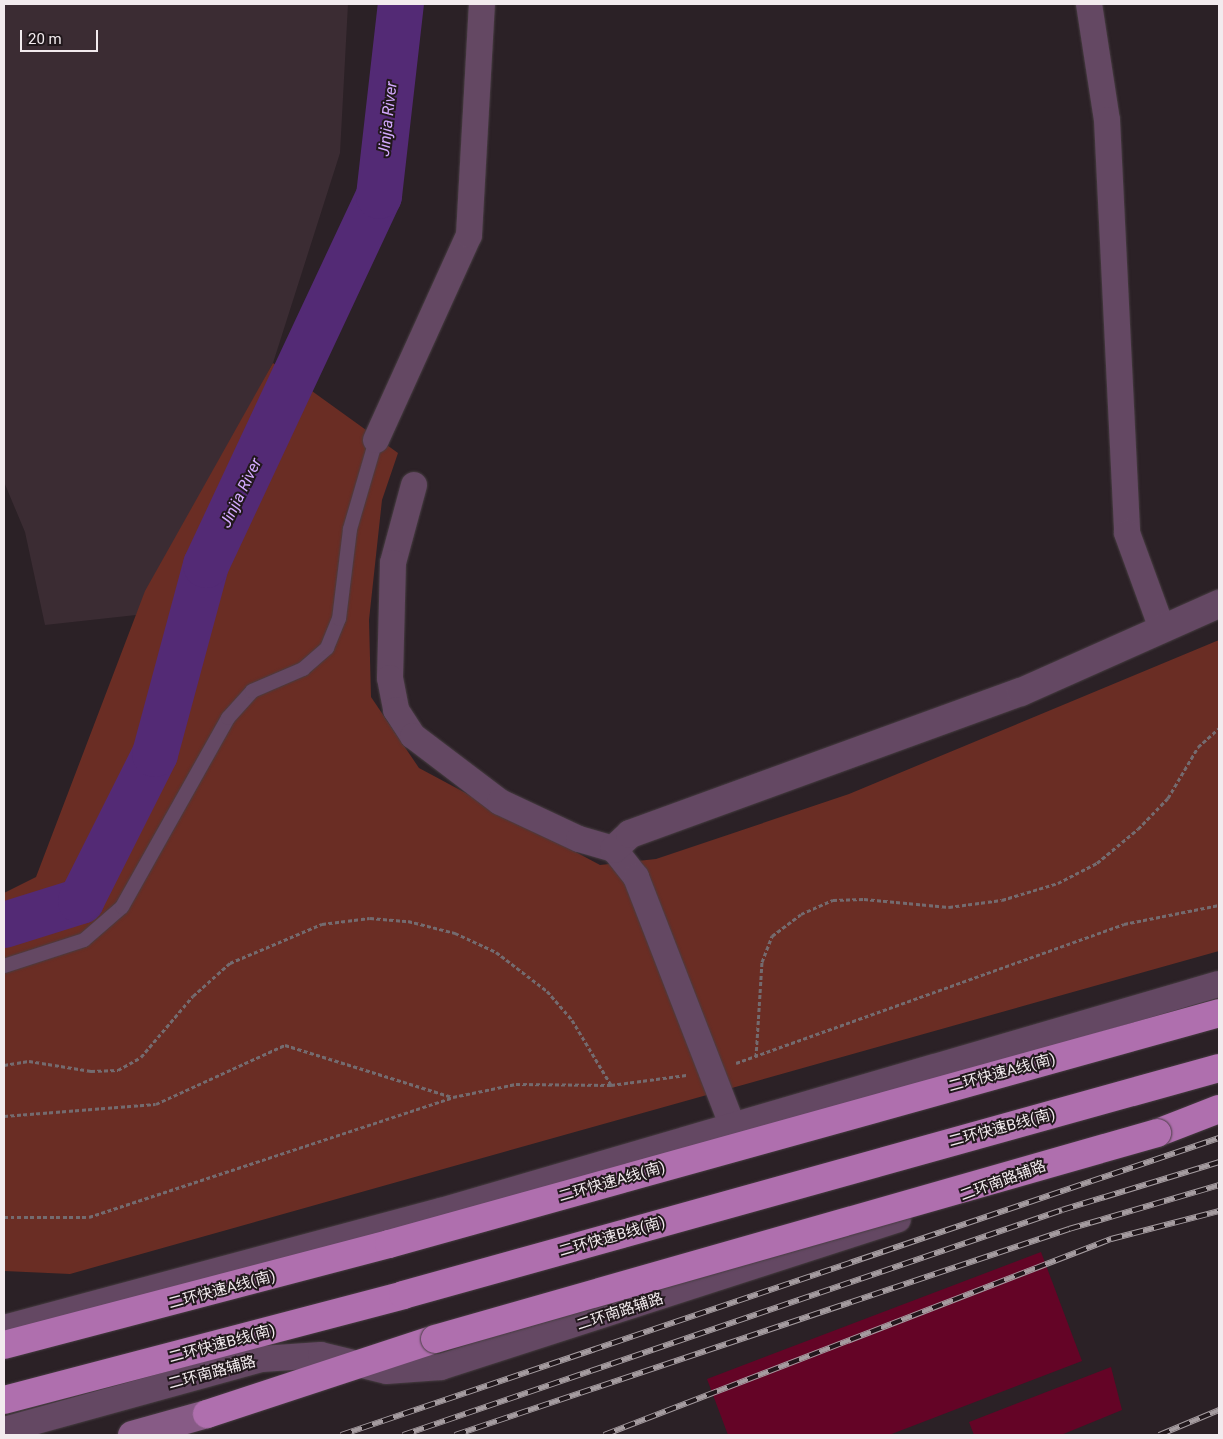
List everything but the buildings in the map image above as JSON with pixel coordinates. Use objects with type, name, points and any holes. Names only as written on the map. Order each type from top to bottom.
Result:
[{"type":"highway","name":"二环快速A线(南)","points":[[4,1346],[389,1244],[1219,1013]]},
{"type":"highway","name":"二环快速B线(南)","points":[[4,1400],[403,1295],[1219,1068]]},
{"type":"highway","points":[[207,1414],[435,1339],[1156,1133],[1219,1109]]},
{"type":"main road","points":[[132,1435],[207,1414]]},
{"type":"street","points":[[376,440],[469,235],[482,4]]},
{"type":"street","points":[[1089,4],[1107,120],[1127,533],[1161,626]]},
{"type":"street","points":[[414,485],[393,563],[390,678],[396,710],[413,736],[500,802],[579,839],[614,849],[636,877],[732,1125]]},
{"type":"street","points":[[614,849],[630,834],[1021,692],[1161,626],[1219,604]]},
{"type":"street","points":[[4,1328],[214,1275],[1219,984]]},
{"type":"street","name":"二环南路辅路","points":[[4,1430],[262,1360],[321,1355],[357,1364],[409,1371],[485,1355],[901,1218],[1219,1100]]},
{"type":"lane","points":[[4,966],[84,940],[122,907],[228,718],[252,691],[303,669],[327,648],[339,620],[350,529],[376,440]]},
{"type":"path","points":[[756,1057],[762,962],[772,936],[801,914],[833,900],[864,899],[950,907],[1002,900],[1058,883],[1097,863],[1138,829],[1168,798],[1198,746],[1219,728]]},
{"type":"path","points":[[4,1217],[89,1217],[453,1097],[516,1084],[611,1086],[712,1071],[756,1057],[1124,924],[1219,905]]},
{"type":"path","points":[[4,1065],[28,1061],[91,1071],[118,1070],[141,1058],[193,996],[230,963],[322,924],[370,918],[408,920],[455,933],[496,952],[547,991],[572,1020],[611,1086]]},
{"type":"path","points":[[4,1116],[156,1104],[285,1045],[453,1097]]},
{"type":"shaded area","points":[[4,4],[348,4],[340,153],[273,363],[136,615],[45,625],[25,532],[4,482]]},
{"type":"shaded area","points":[[273,363],[398,453],[382,500],[369,620],[371,697],[419,768],[600,865],[656,859],[849,794],[1219,640],[1219,951],[70,1274],[4,1271],[4,893],[36,877],[145,591]]},
{"type":"waterway","name":"Jinjia River","points":[[4,925],[81,901],[155,754],[206,565],[379,196],[401,4]]},
{"type":"railway","points":[[341,1435],[1219,1138]]},
{"type":"railway","points":[[403,1435],[1062,1210],[1219,1162]]},
{"type":"railway","points":[[455,1435],[1069,1229],[1219,1185]]},
{"type":"railway","points":[[604,1435],[1111,1239],[1219,1211]]},
{"type":"railway","points":[[1159,1435],[1219,1410]]}]
